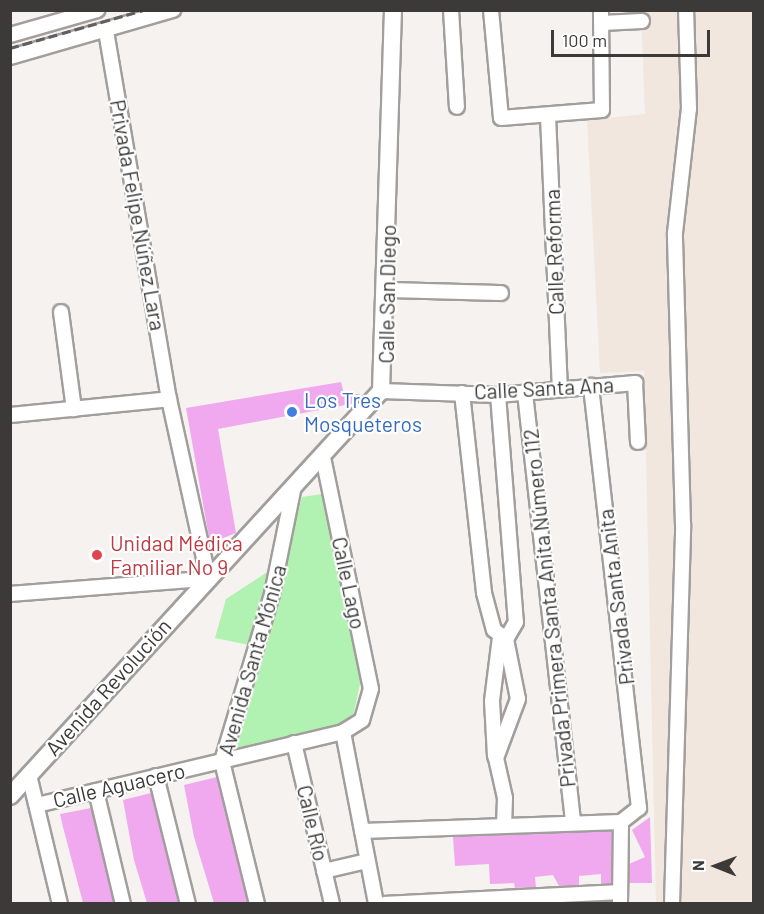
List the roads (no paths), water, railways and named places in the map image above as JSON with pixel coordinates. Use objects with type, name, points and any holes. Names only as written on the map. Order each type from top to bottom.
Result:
[{"type":"main road","name":"Calle San Diego","points":[[204,581],[323,458],[381,391],[388,290],[393,10]]},
{"type":"main road","name":"Avenida Revolución","points":[[10,796],[204,581]]},
{"type":"street","points":[[10,35],[97,10]]},
{"type":"street","points":[[10,57],[173,10]]},
{"type":"street","points":[[451,10],[457,107]]},
{"type":"street","points":[[491,10],[501,118],[602,110],[601,17],[642,21]]},
{"type":"street","points":[[672,903],[684,525],[675,233],[689,109],[686,10]]},
{"type":"street","name":"Privada Felipe Núñez Lara","points":[[106,31],[169,399],[204,581]]},
{"type":"street","name":"Calle Reforma","points":[[549,116],[560,388]]},
{"type":"street","points":[[388,290],[501,293]]},
{"type":"street","points":[[61,312],[74,409]]},
{"type":"street","name":"Calle Santa Ana","points":[[381,391],[498,395],[635,383],[638,442]]},
{"type":"street","name":"Privada Santa Anita","points":[[591,386],[639,808],[621,822]]},
{"type":"street","points":[[462,393],[484,593],[503,638],[518,699],[496,754]]},
{"type":"street","name":"Privada Primera Santa Anita Número 112","points":[[525,393],[573,822]]},
{"type":"street","points":[[498,395],[516,622],[503,638],[492,701],[496,754],[505,798],[504,826]]},
{"type":"street","points":[[10,415],[169,399]]},
{"type":"street","name":"Calle Lago","points":[[323,458],[371,689],[367,709]]},
{"type":"street","name":"Avenida Santa Mónica","points":[[257,903],[222,761],[274,586],[294,486]]},
{"type":"street","points":[[10,594],[204,581]]},
{"type":"street","points":[[10,603],[204,581]]},
{"type":"street","name":"Calle Aguacero","points":[[37,805],[343,732],[362,720],[367,709]]},
{"type":"street","points":[[343,732],[376,903]]},
{"type":"street","name":"Calle Río","points":[[294,743],[332,903]]},
{"type":"street","points":[[29,775],[60,903]]},
{"type":"street","points":[[156,776],[188,903]]},
{"type":"street","points":[[96,791],[123,903]]},
{"type":"street","points":[[362,831],[621,822],[620,898],[385,903]]},
{"type":"street","points":[[324,871],[367,861]]},
{"type":"railway","points":[[10,48],[143,10]]},
{"type":"place","name":"Los Tres Mosqueteros","points":[[292,412]]},
{"type":"place","name":"Unidad Médica Familiar No 9","points":[[97,555]]}]
